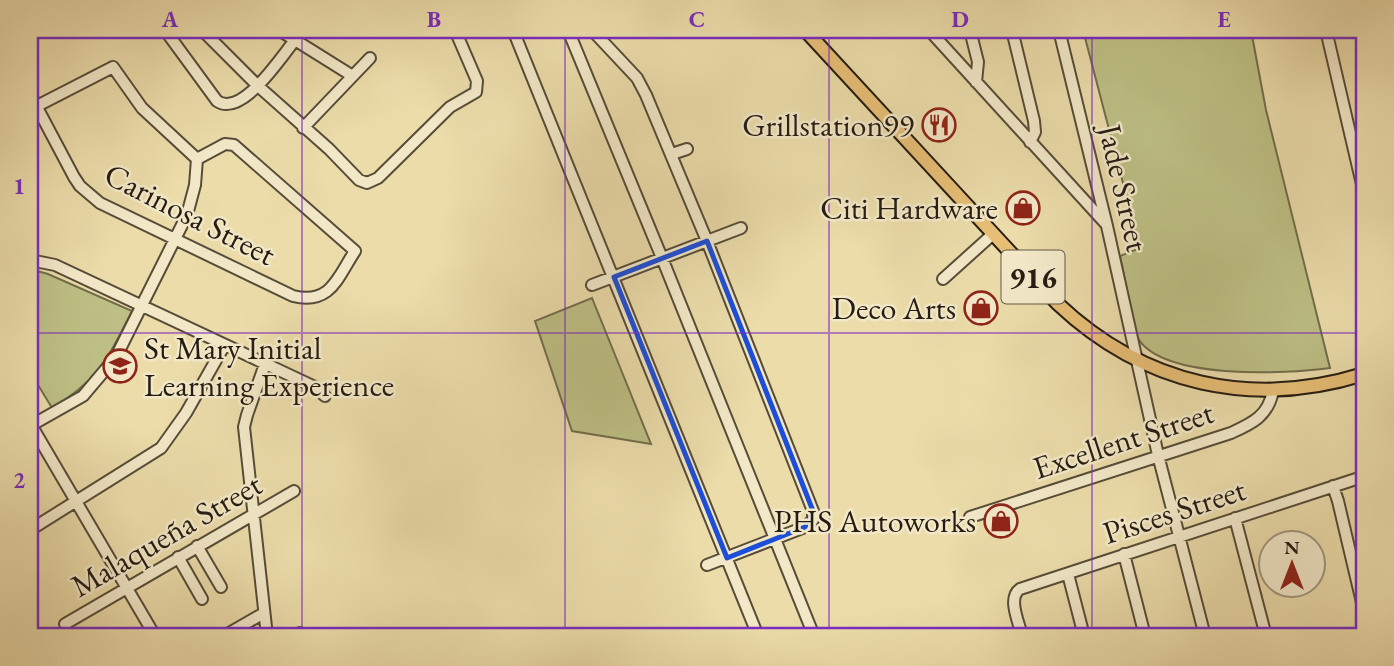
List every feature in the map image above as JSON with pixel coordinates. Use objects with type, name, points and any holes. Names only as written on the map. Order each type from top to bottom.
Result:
[{"type":"main road","name":"916","points":[[805,30],[993,234],[1077,322],[1099,339],[1135,360],[1200,383],[1244,390],[1273,391],[1334,383],[1364,374]]},
{"type":"street","points":[[165,30],[220,104],[234,103],[258,86],[295,40]]},
{"type":"street","points":[[202,30],[359,180],[367,183],[378,178],[450,107],[476,92],[477,81],[456,30]]},
{"type":"street","points":[[279,30],[351,75]]},
{"type":"street","points":[[513,30],[758,636]]},
{"type":"street","points":[[568,30],[814,636]]},
{"type":"street","points":[[592,30],[642,86],[672,154],[813,511],[810,524],[706,565]]},
{"type":"street","points":[[929,30],[1107,226]]},
{"type":"street","points":[[970,30],[978,62],[976,82]]},
{"type":"street","points":[[1012,30],[1034,121],[1035,132],[1030,142]]},
{"type":"street","name":"Jade Street","points":[[1059,30],[1107,226],[1135,360],[1205,636]]},
{"type":"street","points":[[1326,30],[1364,193]]},
{"type":"street","points":[[303,128],[370,58]]},
{"type":"street","points":[[37,106],[113,67],[142,108],[197,159],[192,200],[176,239],[116,357],[97,383],[83,396],[30,425],[155,636]]},
{"type":"street","name":"Carinosa Street","points":[[30,94],[74,177],[100,204],[293,296],[304,299],[324,295],[355,251],[234,145],[225,145],[197,159]]},
{"type":"street","points":[[672,154],[687,149]]},
{"type":"street","points":[[592,285],[741,228]]},
{"type":"street","points":[[943,279],[993,234]]},
{"type":"street","points":[[30,260],[55,265],[315,387],[325,396]]},
{"type":"street","points":[[30,530],[161,448],[186,413],[224,346]]},
{"type":"street","points":[[265,365],[244,428],[267,636]]},
{"type":"street","name":"Excellent Street","points":[[970,517],[1231,433],[1255,422],[1266,411],[1273,391]]},
{"type":"street","name":"Pisces Street","points":[[1023,636],[1013,597],[1020,589],[1356,479]]},
{"type":"street","points":[[1332,486],[1364,611]]},
{"type":"street","name":"Malaqueña Street","points":[[65,624],[294,491]]},
{"type":"street","points":[[1235,517],[1266,636]]},
{"type":"street","points":[[198,546],[221,587]]},
{"type":"street","points":[[1124,554],[1145,636]]},
{"type":"street","points":[[178,557],[202,599]]},
{"type":"street","points":[[1068,574],[1084,636]]},
{"type":"street","points":[[224,636],[264,613]]},
{"type":"highlighted area","points":[[707,241],[813,511],[805,527],[727,558],[614,277]]},
{"type":"green space","points":[[1083,30],[1251,30],[1266,110],[1330,368],[1256,372],[1196,367],[1170,360],[1149,350],[1136,335],[1120,256],[1140,248]]},
{"type":"green space","points":[[30,269],[48,274],[132,311],[101,367],[81,388],[52,408],[32,375],[30,376]]},
{"type":"green space","points":[[592,298],[651,444],[572,431],[535,321]]},
{"type":"place","name":"Grillstation99","points":[[939,125]]},
{"type":"place","name":"Citi Hardware","points":[[1023,208]]},
{"type":"place","name":"Deco Arts","points":[[981,308]]},
{"type":"place","name":"St Mary Initial Learning Experience","points":[[120,366]]},
{"type":"place","name":"PHS Autoworks","points":[[1001,521]]}]
